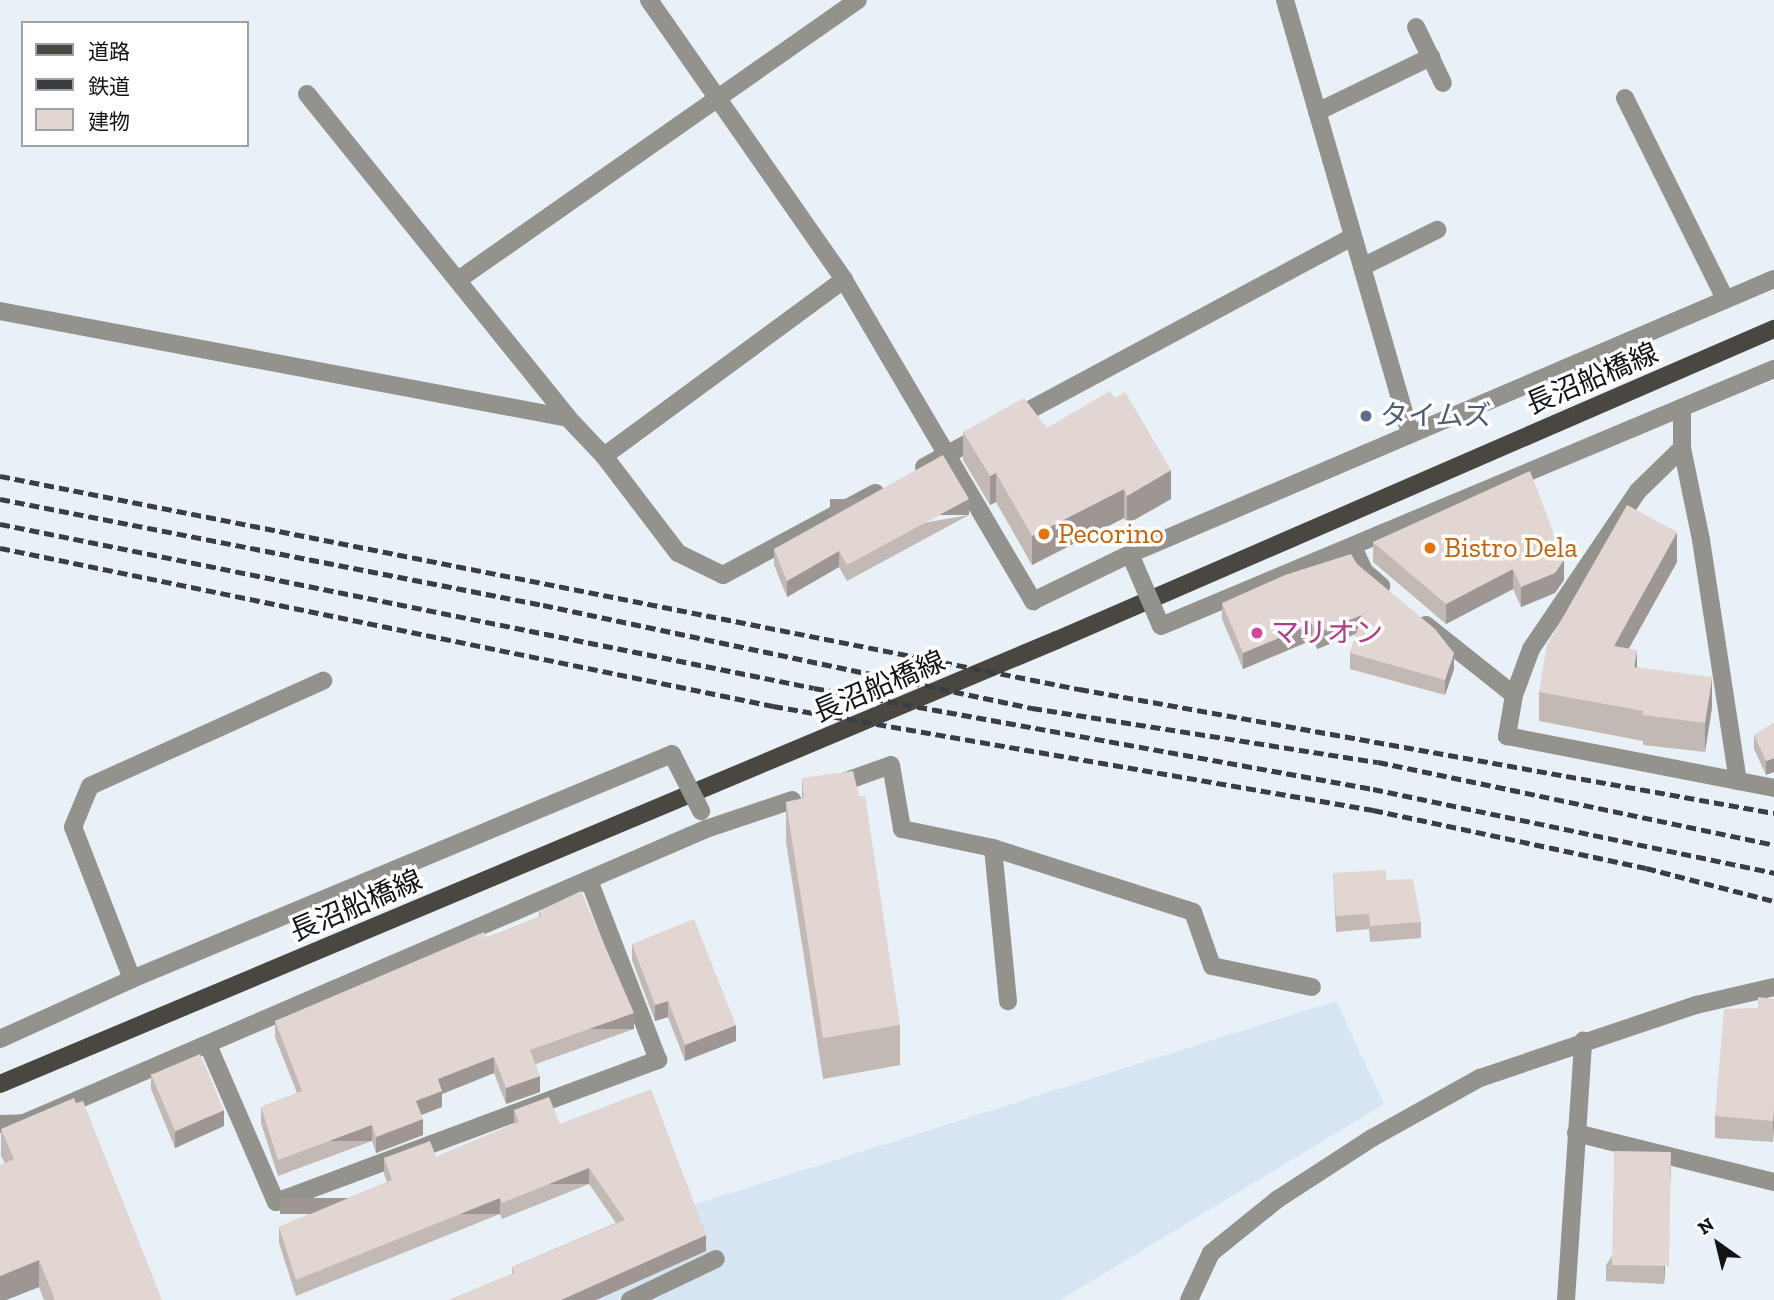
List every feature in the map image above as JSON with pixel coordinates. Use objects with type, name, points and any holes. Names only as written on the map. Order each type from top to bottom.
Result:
[{"type":"main road","name":"長沼船橋線","points":[[0,1084],[1057,640],[1774,329]]},
{"type":"street","points":[[650,0],[844,279],[949,453],[1033,601],[1130,554],[1774,279]]},
{"type":"street","points":[[457,280],[858,0]]},
{"type":"street","points":[[1285,0],[1410,434]]},
{"type":"street","points":[[1416,27],[1443,83]]},
{"type":"street","points":[[1317,112],[1431,57]]},
{"type":"street","points":[[306,94],[568,418],[604,456],[678,553],[723,575],[1353,237]]},
{"type":"street","points":[[1625,98],[1725,299]]},
{"type":"street","points":[[1362,267],[1437,230]]},
{"type":"street","points":[[604,456],[844,279]]},
{"type":"street","points":[[0,311],[568,418]]},
{"type":"street","points":[[1130,554],[1161,626],[1774,369]]},
{"type":"street","points":[[1682,409],[1682,448],[1701,540],[1738,781]]},
{"type":"street","points":[[1682,448],[1638,491],[1531,649],[1514,695],[1507,736],[1774,788]]},
{"type":"street","points":[[1353,547],[1364,571],[1395,598]]},
{"type":"street","points":[[1415,615],[1514,695]]},
{"type":"street","points":[[132,979],[72,827],[90,786],[323,681]]},
{"type":"street","points":[[0,1039],[132,979],[672,754],[704,820]]},
{"type":"street","points":[[0,1124],[24,1123],[208,1045],[589,880],[704,820],[804,795],[891,765],[902,830],[993,848],[1193,912],[1212,966],[1312,987]]},
{"type":"street","points":[[993,848],[1008,1001]]},
{"type":"street","points":[[208,1045],[276,1202],[658,1060],[589,880]]},
{"type":"street","points":[[1189,1300],[1211,1253],[1278,1199],[1372,1138],[1480,1078],[1696,1005],[1774,987]]},
{"type":"street","points":[[1566,1300],[1583,1041]]},
{"type":"street","points":[[1576,1133],[1774,1182]]},
{"type":"street","points":[[631,1300],[716,1259]]},
{"type":"shaded area","points":[[1336,1001],[1384,1104],[1060,1300],[454,1300],[643,1221]]},
{"type":"building","points":[[1110,391],[1115,398],[1125,392],[1171,470],[1127,496],[1124,489],[1032,536],[996,473],[990,476],[963,432],[1024,398],[1047,428]]},
{"type":"building","points":[[943,455],[969,499],[847,565],[839,551],[787,581],[774,549]]},
{"type":"building","points":[[1530,471],[1564,560],[1555,573],[1521,587],[1513,569],[1446,604],[1373,542]]},
{"type":"building","points":[[1627,505],[1677,532],[1614,646],[1637,650],[1634,667],[1712,677],[1705,723],[1643,715],[1643,711],[1539,692],[1547,645]]},
{"type":"building","points":[[1351,554],[1357,564],[1435,629],[1454,653],[1445,680],[1350,653],[1362,615],[1317,633],[1312,624],[1243,653],[1222,603],[1285,575]]},
{"type":"building","points":[[1774,723],[1774,758],[1766,761],[1754,735]]},
{"type":"building","points":[[853,771],[859,796],[865,796],[900,1025],[823,1038],[786,802],[804,798],[802,778]]},
{"type":"building","points":[[1386,870],[1386,880],[1413,879],[1421,922],[1370,926],[1369,914],[1336,916],[1333,873]]},
{"type":"building","points":[[581,891],[634,1013],[530,1050],[540,1076],[506,1088],[494,1057],[438,1079],[442,1091],[416,1101],[423,1119],[376,1137],[372,1125],[278,1160],[261,1107],[302,1091],[275,1021],[484,932],[487,938],[541,916],[539,911]]},
{"type":"building","points":[[694,919],[736,1025],[685,1045],[668,1001],[655,1005],[632,944]]},
{"type":"building","points":[[1758,997],[1774,999],[1773,1121],[1715,1116],[1724,1009],[1758,1008]]},
{"type":"building","points":[[200,1054],[224,1110],[175,1131],[151,1075]]},
{"type":"building","points":[[651,1089],[706,1235],[561,1300],[449,1300],[514,1273],[512,1267],[625,1220],[589,1168],[502,1203],[500,1198],[296,1280],[279,1227],[392,1180],[384,1158],[430,1141],[436,1157],[519,1122],[514,1110],[549,1097],[560,1124]]},
{"type":"building","points":[[74,1098],[76,1103],[83,1101],[162,1300],[55,1300],[39,1260],[0,1276],[0,1165],[14,1159],[1,1129]]},
{"type":"building","points":[[1614,1151],[1671,1152],[1669,1266],[1612,1265]]},
{"type":"railway","points":[[0,476],[1079,689],[1774,813]]},
{"type":"railway","points":[[0,499],[543,605],[1032,708],[1378,762],[1774,845]]},
{"type":"railway","points":[[0,524],[814,688],[1373,789],[1774,873]]},
{"type":"railway","points":[[0,548],[773,706],[1373,810],[1646,868],[1774,901]]},
{"type":"place","name":"タイムズ","points":[[1366,416]]},
{"type":"place","name":"Pecorino","points":[[1044,534]]},
{"type":"place","name":"Bistro Dela","points":[[1430,548]]},
{"type":"place","name":"マリオン","points":[[1257,633]]}]
